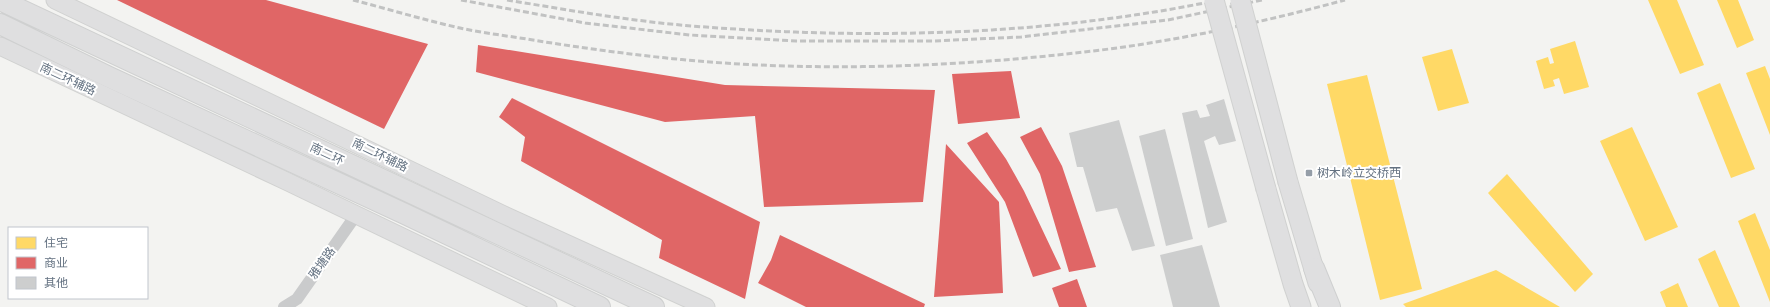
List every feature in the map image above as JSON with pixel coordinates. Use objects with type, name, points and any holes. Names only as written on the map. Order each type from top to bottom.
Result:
[{"type":"highway","name":"南二环","points":[[0,0],[654,307]]},
{"type":"highway","name":"南二环","points":[[0,24],[600,307]]},
{"type":"highway","points":[[1314,268],[1330,307]]},
{"type":"main road","name":"南二环辅路","points":[[55,0],[504,214],[706,307]]},
{"type":"main road","points":[[1214,0],[1266,189],[1301,307]]},
{"type":"main road","points":[[1240,0],[1288,182],[1325,307]]},
{"type":"main road","name":"南二环辅路","points":[[0,46],[548,307]]},
{"type":"main road","points":[[1314,268],[1340,307]]},
{"type":"main road","points":[[1293,284],[1293,307]]},
{"type":"street","name":"雅塘路","points":[[284,307],[296,303],[356,215]]},
{"type":"building: 住宅","points":[[1648,0],[1677,0],[1704,65],[1680,74]]},
{"type":"building: 住宅","points":[[1717,0],[1738,0],[1754,40],[1737,48]]},
{"type":"building: 住宅","points":[[1575,41],[1589,87],[1564,94],[1559,78],[1553,80],[1555,86],[1544,89],[1536,61],[1548,57],[1550,64],[1554,63],[1550,49]]},
{"type":"building: 住宅","points":[[1452,49],[1469,103],[1438,111],[1422,57]]},
{"type":"building: 住宅","points":[[1765,66],[1770,79],[1770,135],[1746,73]]},
{"type":"building: 住宅","points":[[1367,75],[1422,289],[1380,300],[1327,84]]},
{"type":"building: 住宅","points":[[1720,83],[1755,169],[1731,178],[1697,93]]},
{"type":"building: 住宅","points":[[1632,127],[1678,227],[1645,241],[1600,141]]},
{"type":"building: 住宅","points":[[1507,174],[1593,274],[1575,292],[1488,193]]},
{"type":"building: 住宅","points":[[1755,213],[1770,250],[1770,302],[1738,221]]},
{"type":"building: 住宅","points":[[1715,250],[1740,307],[1719,307],[1698,259]]},
{"type":"building: 住宅","points":[[1496,270],[1560,307],[1406,307],[1403,304]]},
{"type":"building: 住宅","points":[[1678,283],[1688,307],[1666,307],[1660,292]]},
{"type":"building: 商业","points":[[117,0],[266,0],[428,44],[384,129]]},
{"type":"building: 商业","points":[[478,45],[725,85],[935,90],[923,202],[764,207],[755,116],[665,122],[476,72]]},
{"type":"building: 商业","points":[[1011,71],[1020,118],[958,124],[952,74]]},
{"type":"building: 商业","points":[[512,98],[760,222],[745,299],[659,258],[662,240],[521,161],[525,137],[499,117]]},
{"type":"building: 商业","points":[[1041,127],[1062,166],[1096,267],[1069,272],[1040,174],[1020,137]]},
{"type":"building: 商业","points":[[987,132],[1006,159],[1024,191],[1061,269],[1033,277],[1005,202],[967,143]]},
{"type":"building: 商业","points":[[946,144],[999,202],[1003,293],[934,297]]},
{"type":"building: 商业","points":[[780,235],[925,304],[924,307],[806,307],[758,283],[771,260]]},
{"type":"building: 商业","points":[[1077,279],[1087,307],[1059,307],[1052,288]]},
{"type":"building: 其他","points":[[1224,99],[1236,141],[1219,145],[1215,136],[1204,141],[1227,222],[1208,228],[1182,113],[1197,110],[1200,118],[1210,116],[1206,105]]},
{"type":"building: 其他","points":[[1119,120],[1155,246],[1132,251],[1117,208],[1096,212],[1083,167],[1077,167],[1069,133]]},
{"type":"building: 其他","points":[[1165,129],[1193,239],[1166,246],[1139,136]]},
{"type":"building: 其他","points":[[1202,245],[1220,307],[1173,307],[1160,255]]},
{"type":"railway","points":[[353,0],[460,28],[598,50],[733,64],[843,67],[927,65],[1052,56],[1125,47],[1220,30],[1345,0]]},
{"type":"railway","points":[[461,0],[585,23],[690,35],[796,41],[933,41],[1021,37],[1168,20],[1262,0]]},
{"type":"railway","points":[[507,0],[669,24],[824,33],[957,32],[1023,28],[1154,12],[1219,0]]},
{"type":"place","name":"树木岭立交桥西","points":[[1309,173]]}]
